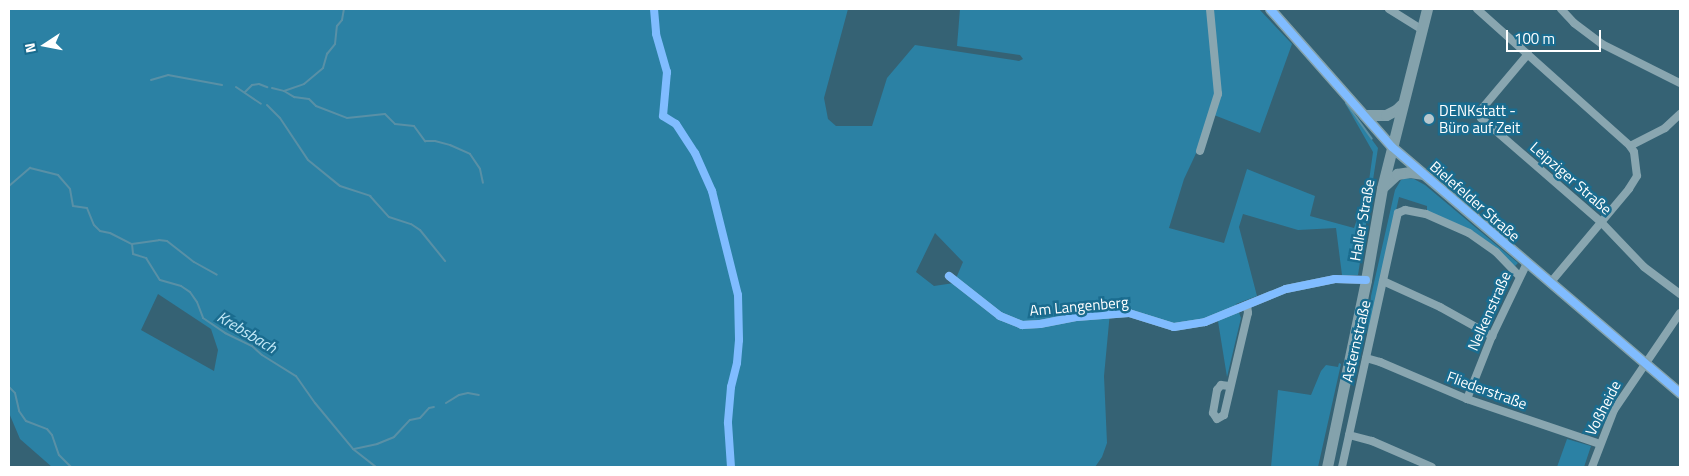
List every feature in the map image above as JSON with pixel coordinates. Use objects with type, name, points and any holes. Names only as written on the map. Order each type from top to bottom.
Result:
[{"type":"main road","name":"Bielefelder Straße","points":[[1270,9],[1392,147],[1680,394]]},
{"type":"main road","name":"Haller Straße","points":[[1327,467],[1366,280],[1382,188],[1427,9]]},
{"type":"main road","points":[[1364,114],[1386,115],[1396,110],[1402,104]]},
{"type":"main road","points":[[1382,188],[1397,174],[1410,172],[1422,174]]},
{"type":"street","points":[[1200,151],[1218,94],[1210,9]]},
{"type":"street","points":[[1389,9],[1421,30]]},
{"type":"street","points":[[1477,9],[1630,146],[1637,164],[1637,176],[1629,189],[1550,283]]},
{"type":"street","points":[[1561,9],[1574,23],[1602,44],[1680,83]]},
{"type":"street","name":"Leipziger Straße","points":[[1528,54],[1480,111],[1479,115],[1601,222],[1638,262],[1680,294]]},
{"type":"street","points":[[1630,146],[1665,128],[1680,114]]},
{"type":"street","name":"Asternstraße","points":[[1342,467],[1384,281],[1396,216],[1405,210],[1426,214],[1469,233],[1496,252],[1519,276]]},
{"type":"street","name":"Nelkenstraße","points":[[1466,400],[1492,336],[1519,276],[1527,263]]},
{"type":"street","name":"Am Langenberg","points":[[949,276],[993,311],[1022,325],[1040,324],[1077,317],[1129,313],[1162,325],[1184,327],[1205,322],[1274,292],[1324,280],[1366,280]]},
{"type":"street","points":[[1384,281],[1440,307],[1492,336]]},
{"type":"street","points":[[1229,386],[1248,313],[1247,305]]},
{"type":"street","name":"Voßheide","points":[[1592,467],[1614,410],[1680,313]]},
{"type":"street","name":"Fliederstraße","points":[[1366,358],[1380,362],[1466,400],[1600,444]]},
{"type":"street","points":[[1350,435],[1372,441],[1432,467]]},
{"type":"shaded area","points":[[9,9],[848,9],[824,98],[828,119],[836,126],[872,126],[887,78],[915,45],[1019,61],[1023,59],[1020,55],[957,46],[960,9],[1259,9],[1292,44],[1260,133],[1214,115],[1184,179],[1169,228],[1224,243],[1247,169],[1315,196],[1310,216],[1354,228],[1368,188],[1373,152],[1345,103],[1378,148],[1358,275],[1342,275],[1336,228],[1298,230],[1243,214],[1239,227],[1257,296],[1236,304],[1241,318],[1227,377],[1217,315],[1205,320],[1181,324],[1163,322],[1136,311],[1110,312],[1104,376],[1107,443],[1102,457],[1095,467],[52,467],[20,439],[9,413]],"holes":[[[935,233],[963,262],[954,283],[934,286],[916,272]],[[158,294],[211,329],[218,350],[214,371],[141,330]]]},
{"type":"shaded area","points":[[1406,178],[1414,179],[1425,185],[1518,263],[1515,266],[1471,230],[1427,211],[1427,206],[1399,197],[1366,346],[1371,296],[1395,190],[1401,180]]},
{"type":"shaded area","points":[[1339,363],[1341,364],[1318,467],[1271,467],[1278,390],[1311,395],[1321,371],[1326,365],[1338,367]]},
{"type":"shaded area","points":[[1567,439],[1591,446],[1584,467],[1557,467]]},
{"type":"waterway","name":"Krebsbach","points":[[272,88],[284,91],[304,84],[323,68],[327,54],[335,44],[337,26],[342,20],[344,9]]},
{"type":"waterway","name":"Krebsbach","points":[[151,80],[168,75],[222,85]]},
{"type":"waterway","name":"Krebsbach","points":[[245,92],[252,85],[259,84],[267,87]]},
{"type":"waterway","name":"Krebsbach","points":[[236,87],[261,104]]},
{"type":"waterway","name":"Krebsbach","points":[[284,91],[294,97],[309,99],[316,106],[347,118],[385,114],[395,124],[414,126],[425,141],[435,141],[450,145],[470,154],[480,169],[483,183]]},
{"type":"waterway","points":[[1346,103],[1372,139]]},
{"type":"waterway","name":"Krebsbach","points":[[267,105],[280,118],[308,160],[340,186],[370,196],[389,217],[411,224],[420,230],[445,261]]},
{"type":"waterway","name":"Krebsbach","points":[[9,186],[30,168],[58,175],[70,189],[73,206],[87,208],[94,225],[100,231],[110,233],[132,244],[159,240],[167,241],[194,262],[217,275]]},
{"type":"waterway","name":"Krebsbach","points":[[132,244],[133,254],[146,258],[160,280],[181,286],[190,292],[197,302],[203,318],[225,333],[252,346],[262,355],[296,376],[315,403],[353,449],[376,467]]},
{"type":"waterway","name":"Krebsbach","points":[[9,387],[15,393],[19,411],[26,421],[47,429],[52,435],[59,455],[71,467]]},
{"type":"waterway","name":"Krebsbach","points":[[446,403],[459,395],[468,393],[479,395]]},
{"type":"waterway","name":"Krebsbach","points":[[354,449],[377,444],[394,437],[410,420],[420,418],[429,408],[434,407]]},
{"type":"cycle path","points":[[654,9],[656,34],[667,72],[663,116],[676,124],[695,153],[712,191],[738,295],[739,340],[737,363],[731,387],[728,423],[731,467]]},
{"type":"cycle path","points":[[1270,9],[1392,147],[1680,393]]},
{"type":"cycle path","points":[[949,276],[1000,316],[1022,325],[1040,324],[1077,317],[1129,313],[1174,327],[1205,322],[1286,289],[1335,279],[1366,280]]},
{"type":"place","name":"DENKstatt - Büro auf Zeit","points":[[1429,119]]}]
